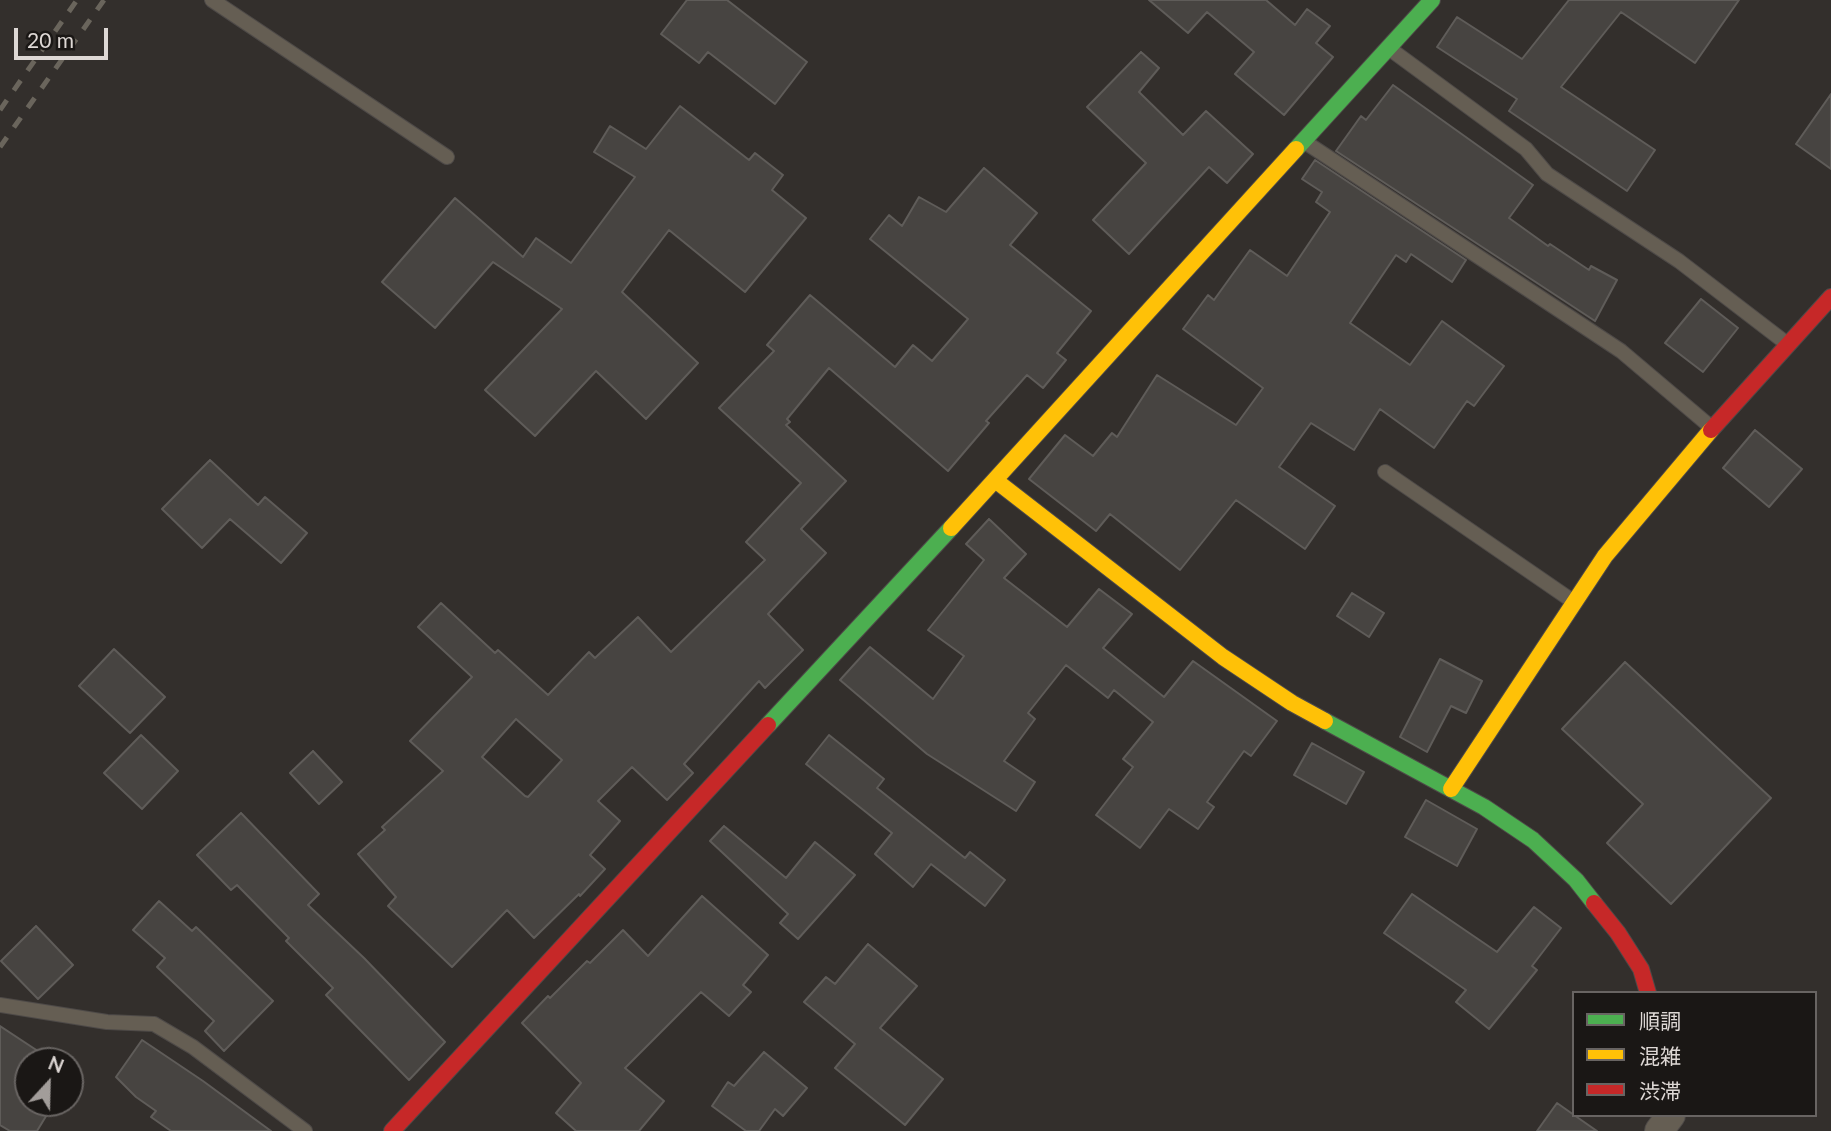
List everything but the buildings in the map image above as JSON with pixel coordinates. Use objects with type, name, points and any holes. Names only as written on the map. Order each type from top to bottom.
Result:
[{"type":"street","points":[[392,1131],[995,480],[1432,0]]},
{"type":"street","points":[[1451,789],[1605,556],[1713,428],[1831,297]]},
{"type":"street","points":[[995,480],[1223,657],[1292,704],[1484,807],[1533,841],[1576,880],[1618,933],[1642,969],[1648,991]]},
{"type":"lane","points":[[212,0],[447,157]]},
{"type":"lane","points":[[1388,48],[1526,149],[1547,174],[1679,261],[1787,344]]},
{"type":"lane","points":[[1303,142],[1621,351],[1713,428]]},
{"type":"lane","points":[[1385,472],[1574,602]]},
{"type":"lane","points":[[0,1005],[107,1022],[154,1024],[193,1047],[305,1131]]},
{"type":"railway","points":[[0,110],[77,0]]},
{"type":"railway","points":[[0,147],[104,0]]},
{"type":"traffic: fast","points":[[1296,149],[1432,0]]},
{"type":"traffic: fast","points":[[768,725],[951,528]]},
{"type":"traffic: fast","points":[[1325,721],[1484,807],[1533,840],[1576,880],[1594,903]]},
{"type":"traffic: slow","points":[[951,528],[1296,149]]},
{"type":"traffic: slow","points":[[1451,789],[1605,556],[1711,430]]},
{"type":"traffic: slow","points":[[995,480],[1223,657],[1292,703],[1325,721]]},
{"type":"traffic: jam","points":[[1711,430],[1831,297]]},
{"type":"traffic: jam","points":[[392,1131],[768,725]]},
{"type":"traffic: jam","points":[[1594,903],[1618,933],[1641,969],[1647,991]]}]
